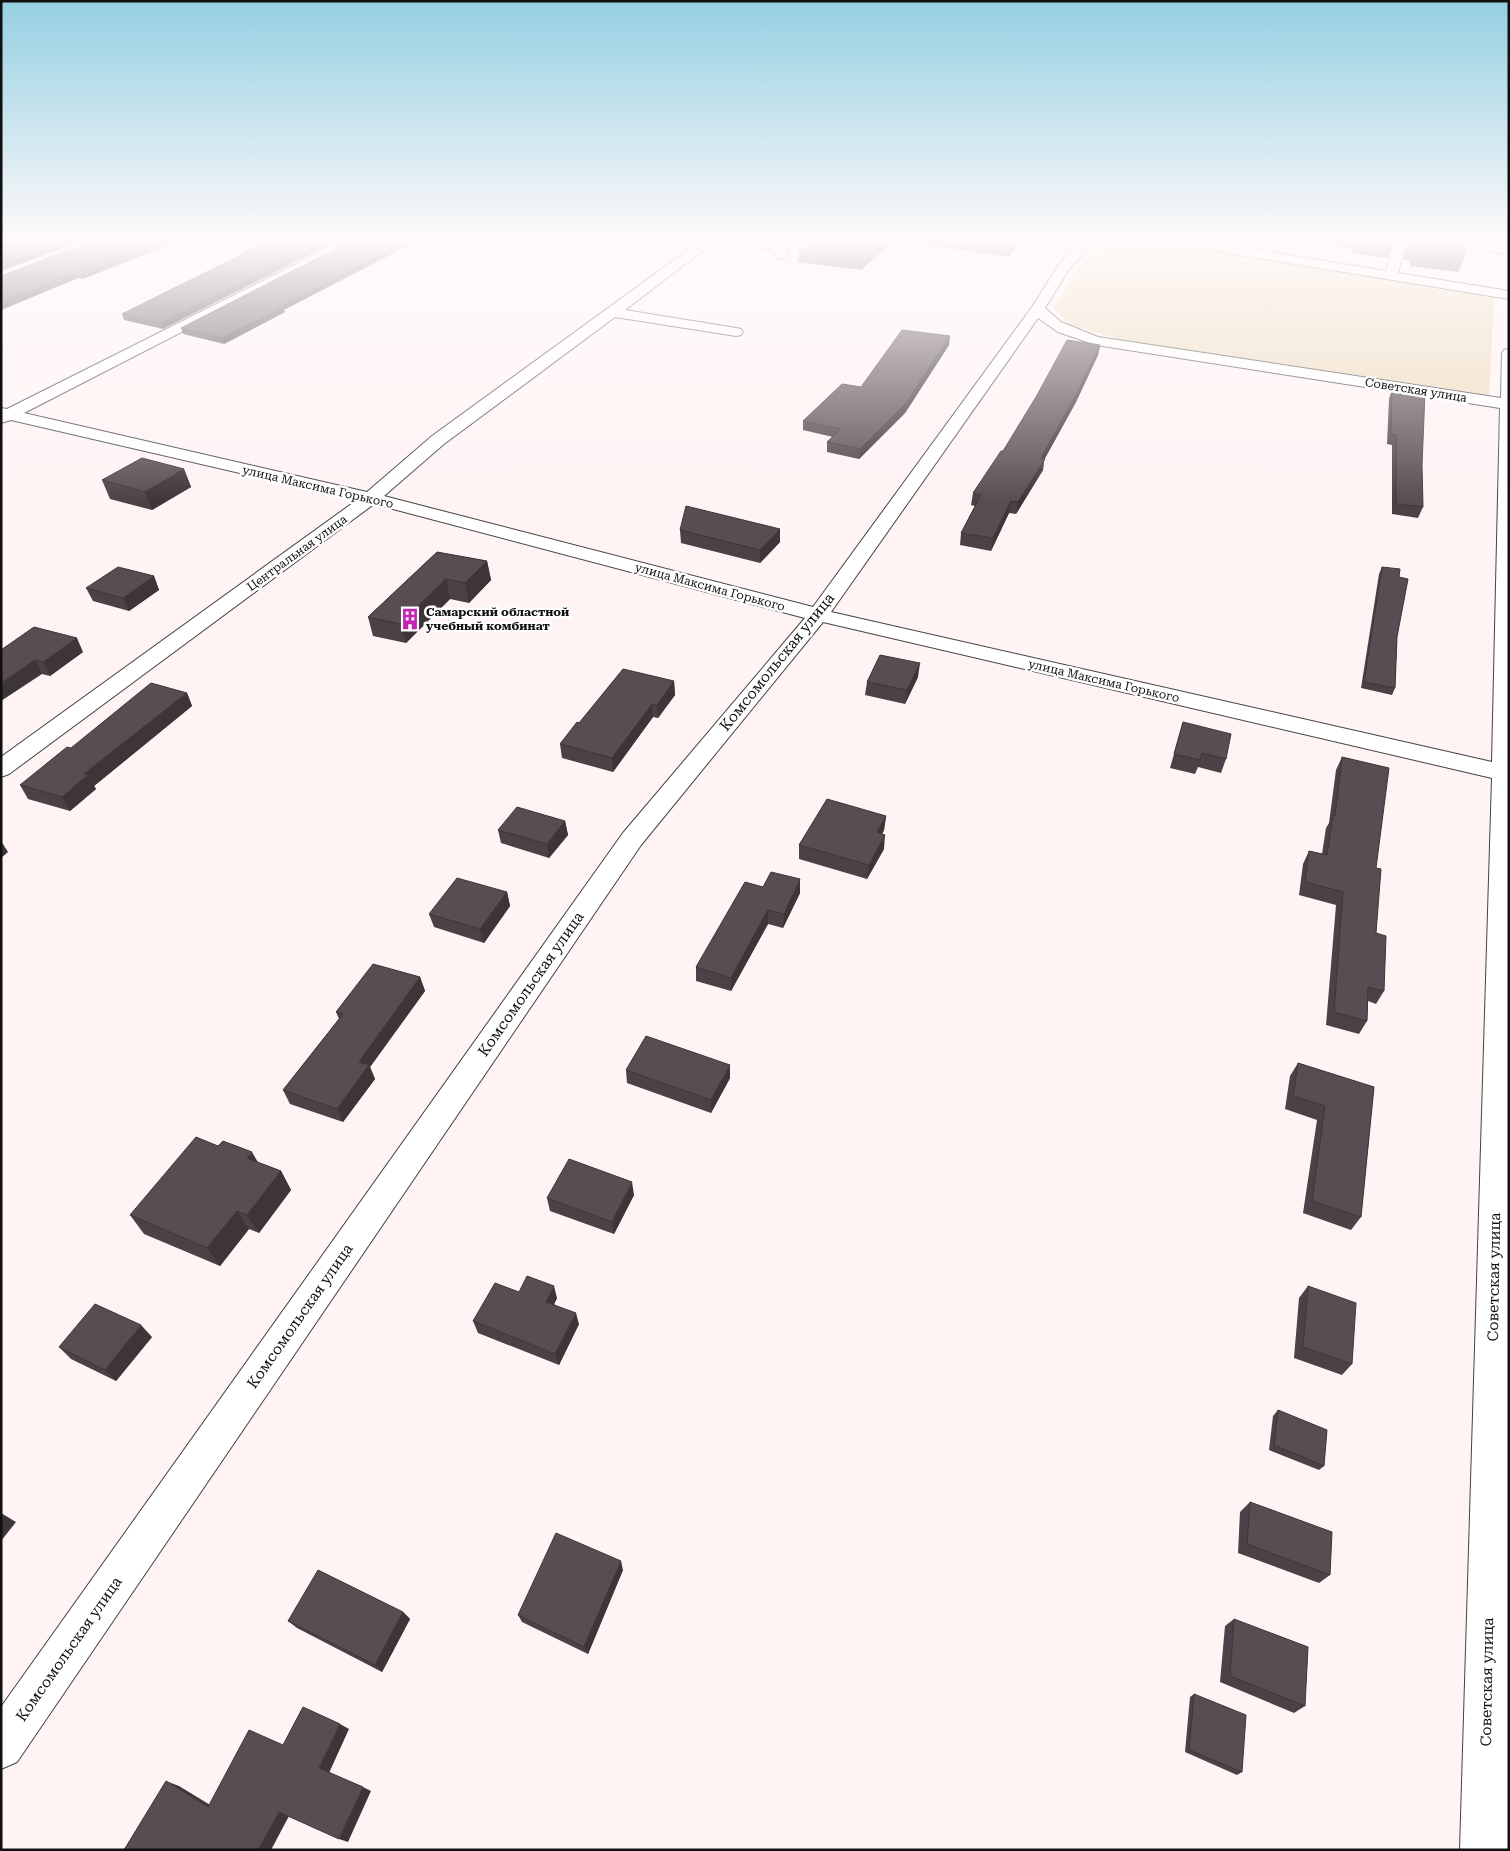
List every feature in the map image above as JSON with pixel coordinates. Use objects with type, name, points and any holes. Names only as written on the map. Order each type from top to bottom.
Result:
[{"type":"street","points":[[4,415],[178,328]]},
{"type":"street","name":"Центральная улица","points":[[1,769],[371,498],[438,440],[591,328]]},
{"type":"street","points":[[714,328],[736,332]]},
{"type":"street","name":"Комсомольская улица","points":[[1,1746],[632,839],[818,615],[1023,328]]},
{"type":"street","name":"Советская улица","points":[[1063,328],[1096,341],[1508,407]]},
{"type":"street","name":"Советская улица","points":[[1484,1850],[1506,774],[1509,353]]},
{"type":"street","name":"улица Максима Горького","points":[[4,415],[371,498],[818,615],[1506,774]]},
{"type":"shaded area","points":[[1084,328],[1492,328],[1489,395],[1122,340]]},
{"type":"building","points":[[183,328],[241,328],[222,338]]},
{"type":"building","points":[[902,330],[950,336],[906,403],[860,449],[827,442],[841,429],[803,421],[842,384],[861,387]]},
{"type":"building","points":[[1067,340],[1100,345],[1078,391],[1041,458],[1045,459],[1018,502],[1011,501],[993,538],[961,533],[981,495],[973,493],[1001,451],[1003,451],[1036,397]]},
{"type":"building","points":[[1392,389],[1425,393],[1422,465],[1423,507],[1396,504],[1396,435],[1391,434]]},
{"type":"building","points":[[142,458],[184,469],[145,492],[102,480]]},
{"type":"building","points":[[686,506],[780,529],[760,550],[680,530]]},
{"type":"building","points":[[437,552],[487,561],[465,583],[446,579],[400,624],[368,617]]},
{"type":"building","points":[[118,567],[154,576],[123,598],[86,588]]},
{"type":"building","points":[[1382,567],[1400,569],[1399,577],[1408,579],[1397,637],[1395,688],[1364,682]]},
{"type":"building","points":[[34,627],[77,638],[43,662],[35,660],[1,683],[1,650]]},
{"type":"building","points":[[880,655],[920,663],[907,690],[867,682]]},
{"type":"building","points":[[623,669],[674,681],[657,705],[652,704],[612,758],[560,744],[577,722],[579,723]]},
{"type":"building","points":[[151,683],[187,693],[84,774],[88,775],[62,797],[20,785],[67,747],[71,748]]},
{"type":"building","points":[[1183,722],[1231,734],[1226,759],[1202,753],[1200,760],[1174,754]]},
{"type":"building","points":[[1342,757],[1389,768],[1376,868],[1381,869],[1376,933],[1386,936],[1384,991],[1368,987],[1367,1021],[1334,1012],[1343,892],[1305,882],[1309,851],[1327,855],[1333,815],[1335,816]]},
{"type":"building","points":[[827,799],[886,816],[877,832],[885,835],[869,865],[799,845]]},
{"type":"building","points":[[517,807],[565,821],[547,844],[498,830]]},
{"type":"building","points":[[771,872],[800,879],[784,914],[768,910],[731,978],[696,967],[745,882],[763,887]]},
{"type":"building","points":[[457,878],[507,892],[480,929],[429,914]]},
{"type":"building","points":[[373,964],[420,977],[359,1062],[369,1065],[337,1109],[283,1090],[343,1014],[336,1012]]},
{"type":"building","points":[[646,1036],[730,1065],[711,1100],[626,1070]]},
{"type":"building","points":[[1298,1063],[1374,1087],[1361,1217],[1312,1201],[1325,1106],[1293,1096]]},
{"type":"building","points":[[196,1137],[218,1146],[223,1141],[252,1152],[247,1158],[281,1171],[247,1215],[237,1211],[207,1248],[130,1215]]},
{"type":"building","points":[[569,1159],[632,1182],[612,1222],[547,1198]]},
{"type":"building","points":[[527,1276],[554,1286],[546,1302],[576,1313],[555,1354],[473,1321],[495,1283],[519,1292]]},
{"type":"building","points":[[1308,1286],[1356,1303],[1352,1364],[1303,1347]]},
{"type":"building","points":[[95,1304],[141,1325],[105,1370],[59,1347]]},
{"type":"building","points":[[1278,1410],[1327,1430],[1324,1466],[1274,1445]]},
{"type":"building","points":[[1250,1502],[1332,1532],[1330,1575],[1247,1544]]},
{"type":"building","points":[[556,1533],[621,1561],[584,1647],[518,1615]]},
{"type":"building","points":[[318,1570],[403,1612],[375,1665],[288,1621]]},
{"type":"building","points":[[1234,1619],[1308,1647],[1305,1706],[1230,1676]]},
{"type":"building","points":[[1194,1694],[1246,1715],[1242,1772],[1189,1750]]},
{"type":"building","points":[[303,1707],[340,1724],[319,1768],[363,1787],[339,1839],[279,1812],[258,1850],[124,1850],[166,1781],[208,1807],[249,1730],[283,1745]]},
{"type":"place","name":"Самарский областной учебный комбинат","points":[[410,619]]}]
